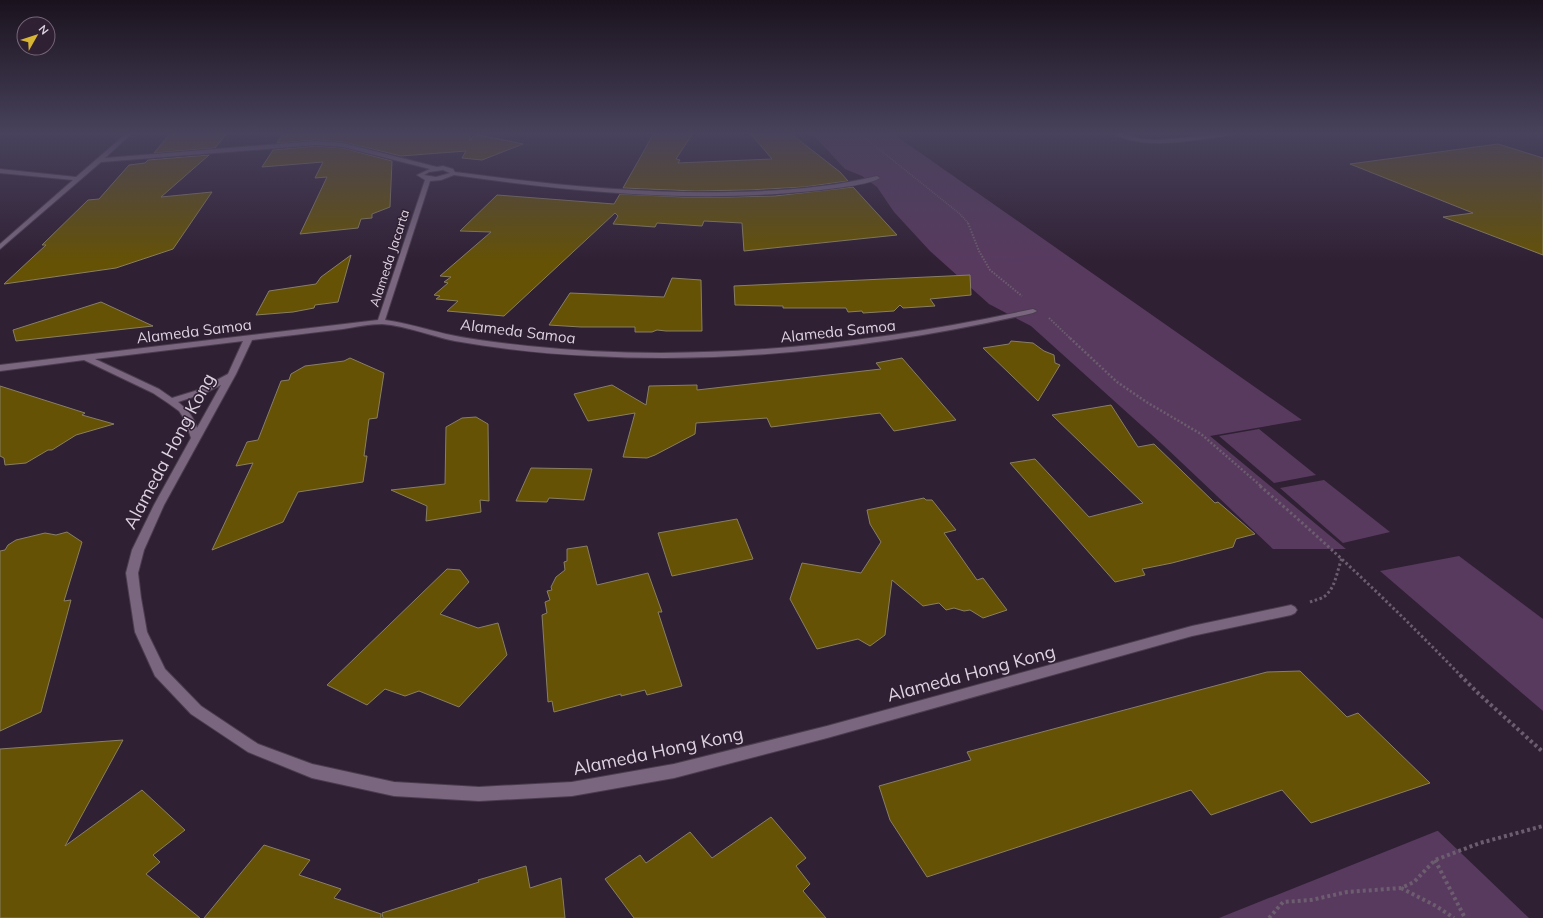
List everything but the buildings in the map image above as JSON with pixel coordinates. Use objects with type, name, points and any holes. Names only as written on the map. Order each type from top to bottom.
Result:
[{"type":"street","points":[[48,176],[79,179]]},
{"type":"street","points":[[0,247],[82,176]]},
{"type":"street","name":"Alameda Jacarta","points":[[381,322],[428,179],[421,176]]},
{"type":"street","points":[[428,179],[444,178],[448,176]]},
{"type":"street","points":[[475,176],[554,186],[666,194],[814,190],[845,186],[877,178]]},
{"type":"street","name":"Alameda Samoa","points":[[0,368],[381,322],[412,327],[476,342],[528,349],[592,354],[709,355],[792,351],[866,343],[945,330],[1033,311]]},
{"type":"street","name":"Alameda Hong Kong","points":[[249,338],[232,374],[159,505],[138,550],[132,573],[135,598],[141,632],[160,672],[196,710],[253,748],[312,771],[394,789],[479,794],[572,789],[674,771],[834,730],[1192,631],[1291,610]]},
{"type":"street","points":[[86,358],[156,391],[182,408],[190,420],[196,438]]},
{"type":"street","name":"Alameda Hong Kong","points":[[171,401],[209,389],[232,374]]},
{"type":"path","points":[[912,176],[960,214],[970,225],[980,251],[990,270],[1023,296]]},
{"type":"path","points":[[1046,314],[1117,382],[1148,403],[1201,434],[1342,558],[1412,625],[1479,694],[1543,752]]},
{"type":"path","points":[[1291,610],[1325,596],[1335,583],[1338,566],[1342,558]]},
{"type":"path","points":[[1269,918],[1283,902],[1311,900],[1347,892],[1401,888],[1414,882],[1435,860],[1480,843],[1543,826]]},
{"type":"path","points":[[1435,860],[1465,918]]},
{"type":"path","points":[[1401,888],[1436,906],[1454,918]]},
{"type":"shaded area","points":[[862,176],[953,176],[1302,420],[1210,436],[1346,549],[1273,549],[1162,444],[1031,326],[989,304],[930,251],[894,212],[877,187]]},
{"type":"shaded area","points":[[1259,429],[1316,475],[1274,483],[1219,436]]},
{"type":"shaded area","points":[[1324,480],[1390,532],[1343,543],[1280,488]]},
{"type":"shaded area","points":[[1459,556],[1543,619],[1543,711],[1380,571]]},
{"type":"shaded area","points":[[1437,831],[1529,918],[1219,918]]}]
